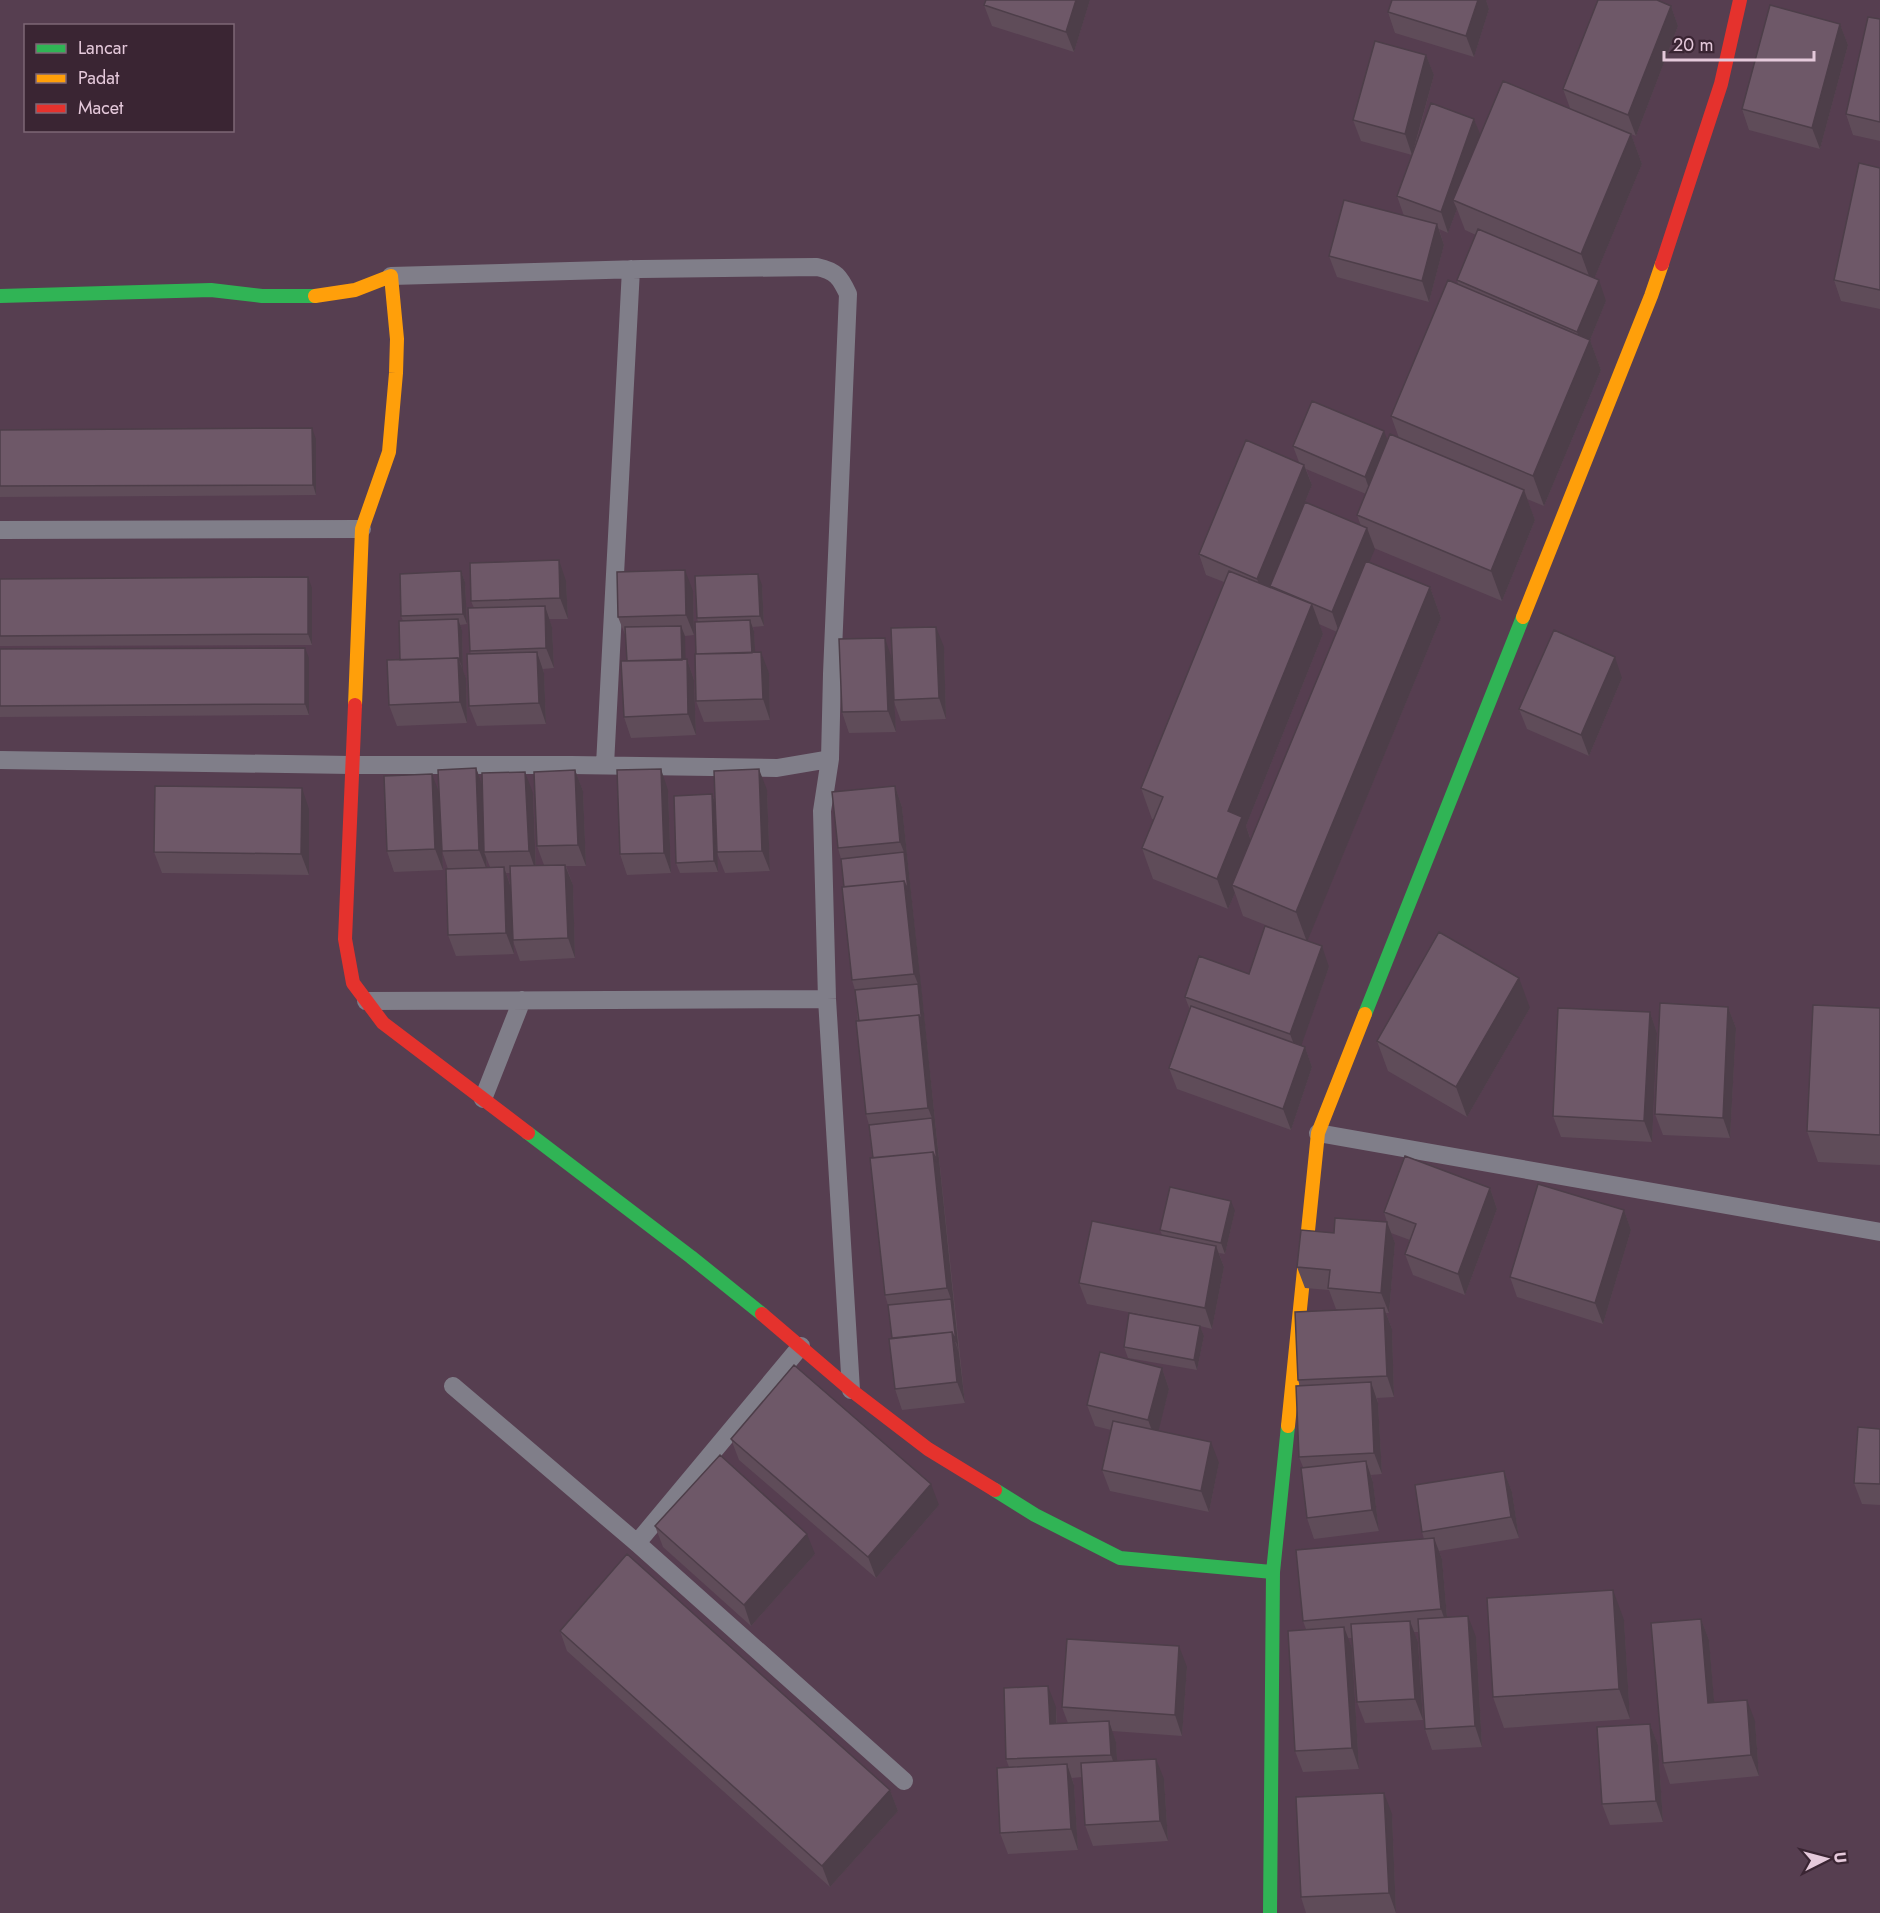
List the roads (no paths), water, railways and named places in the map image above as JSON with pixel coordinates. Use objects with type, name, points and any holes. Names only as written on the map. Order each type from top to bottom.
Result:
[{"type":"street","points":[[1270,1913],[1273,1572],[1318,1133],[1651,296],[1721,84],[1740,0]]},
{"type":"street","points":[[0,296],[211,290],[262,296],[315,296],[355,290],[391,276],[631,269],[817,267],[829,270],[841,278],[848,294],[830,759],[822,811],[827,999],[851,1390]]},
{"type":"street","points":[[605,765],[631,269]]},
{"type":"street","points":[[391,276],[397,339],[390,453],[362,529],[345,939],[353,984],[383,1023],[691,1257],[801,1346],[851,1390],[928,1449],[1035,1515],[1120,1558],[1273,1572]]},
{"type":"street","points":[[0,530],[362,529]]},
{"type":"street","points":[[0,760],[777,768],[830,759]]},
{"type":"street","points":[[366,1001],[827,999]]},
{"type":"street","points":[[483,1099],[522,1000]]},
{"type":"street","points":[[1318,1133],[1880,1232]]},
{"type":"street","points":[[637,1543],[801,1346]]},
{"type":"street","points":[[453,1386],[637,1543],[904,1781]]}]
